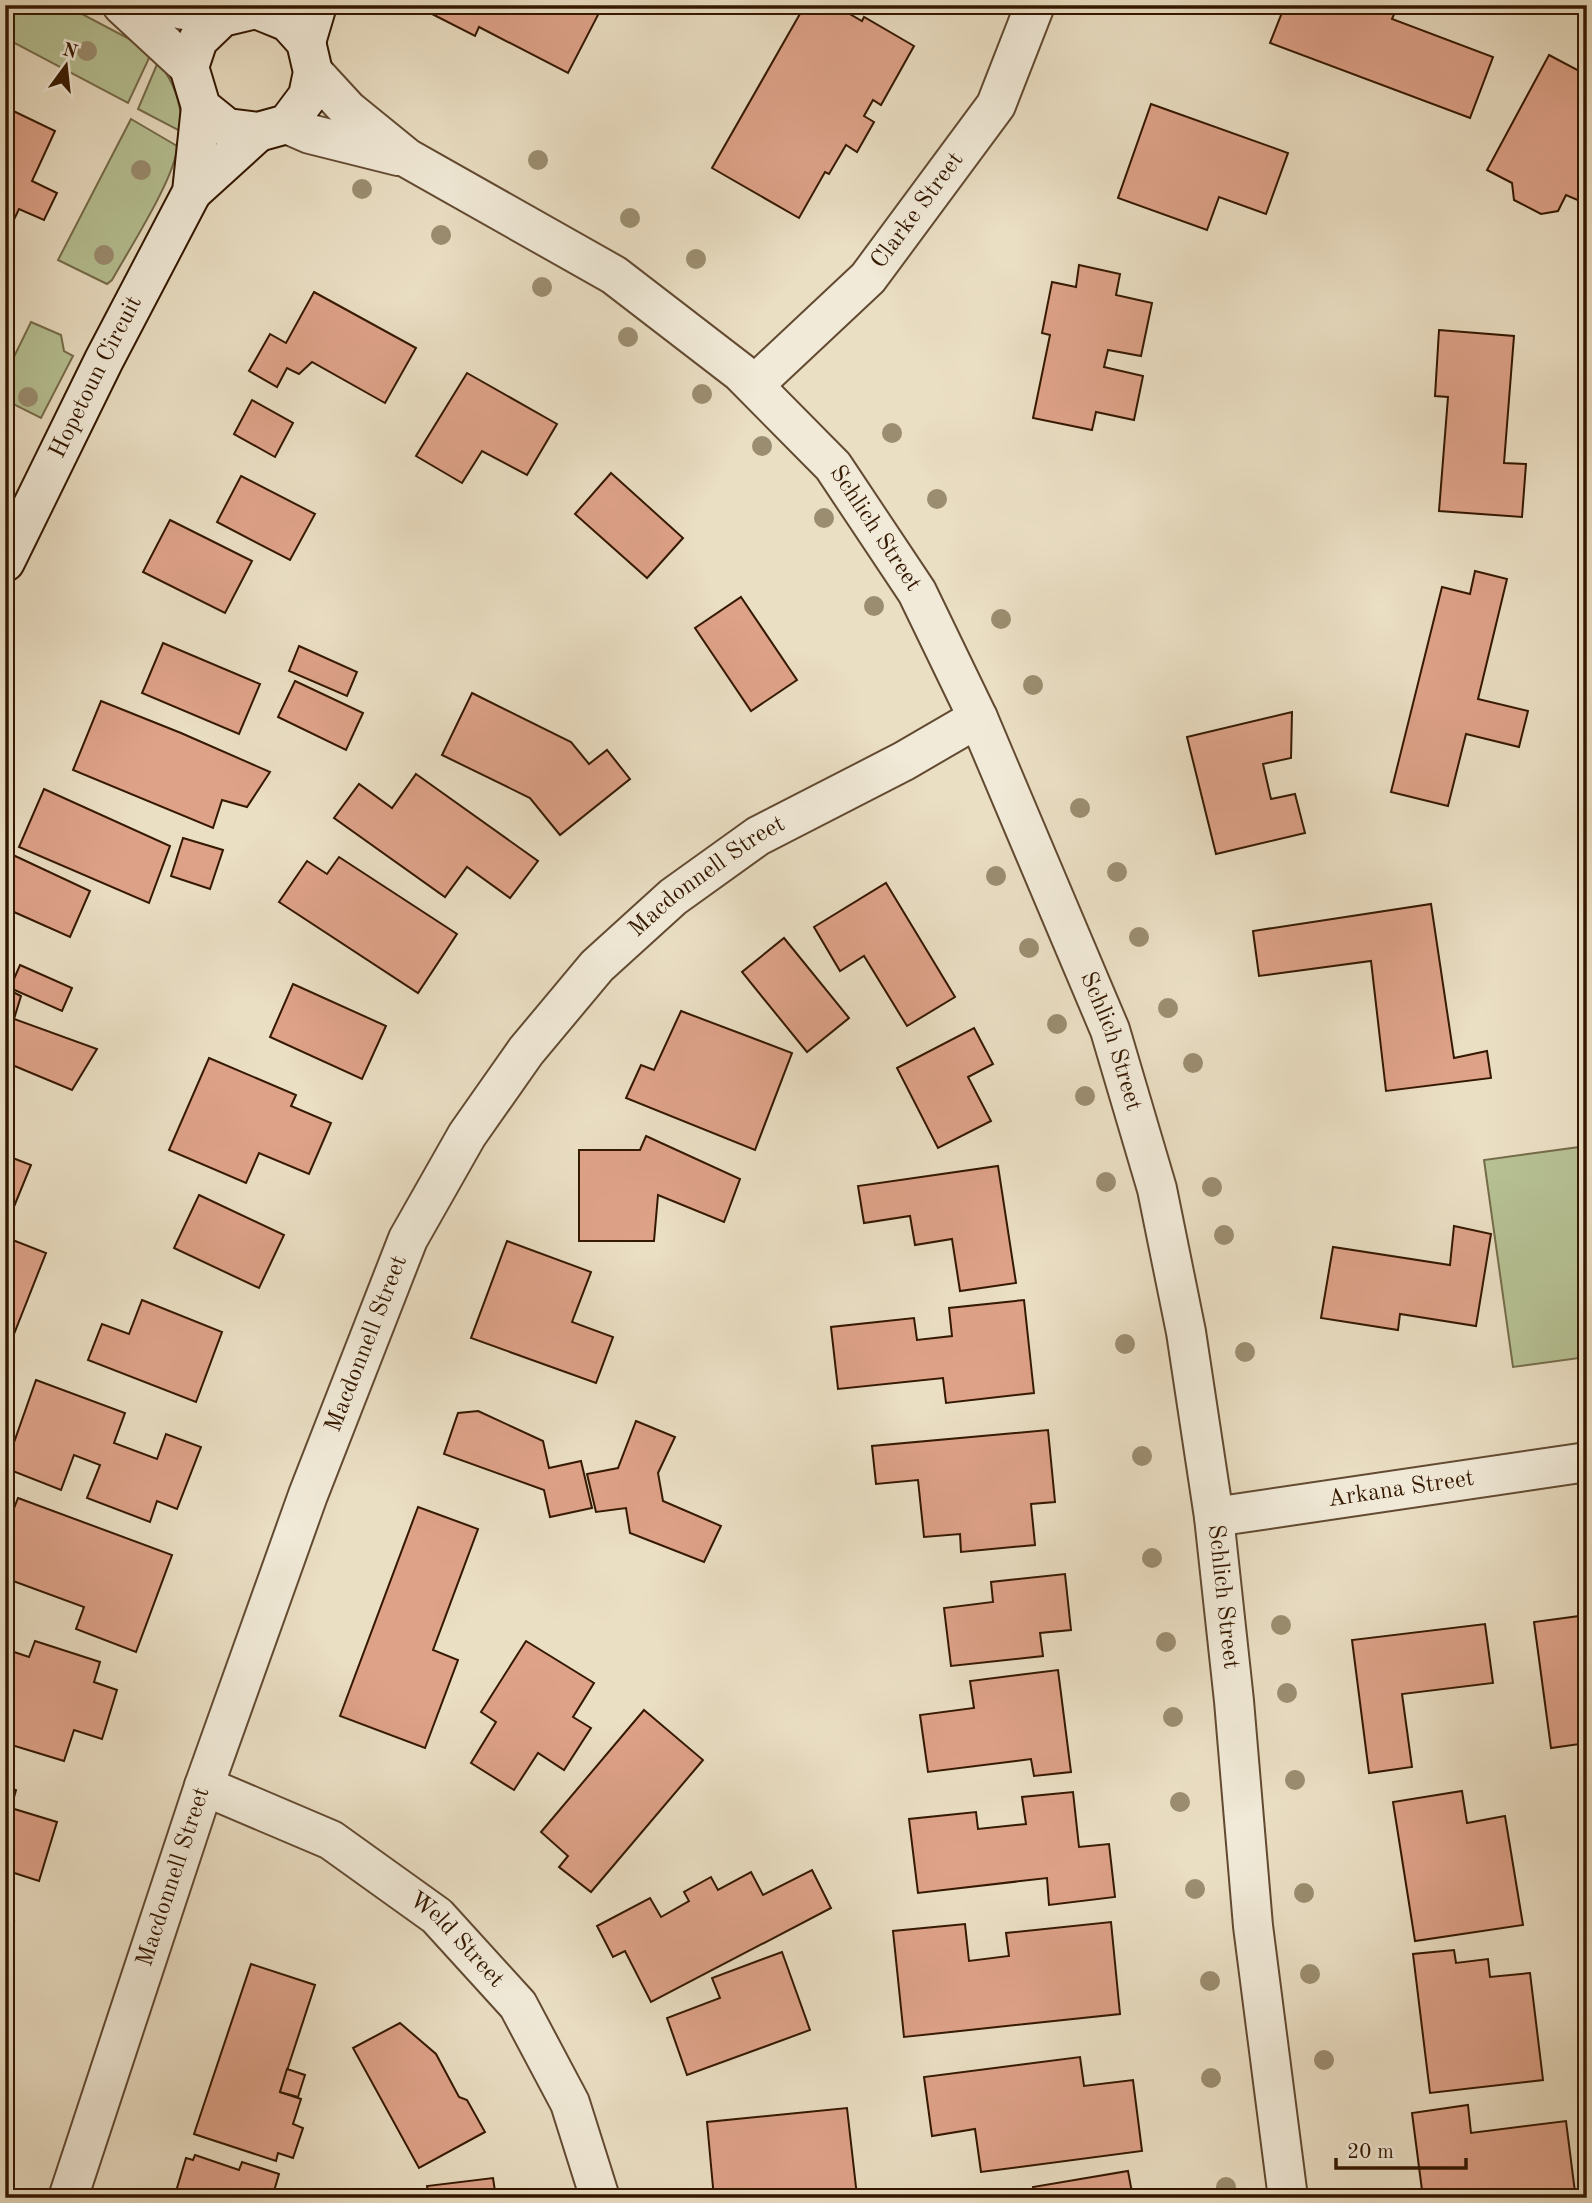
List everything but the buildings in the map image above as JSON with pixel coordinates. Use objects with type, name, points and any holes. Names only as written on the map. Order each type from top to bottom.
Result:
[{"type":"street","points":[[121,5],[189,67],[201,107],[228,128],[273,128],[308,96],[309,57],[317,5]]},
{"type":"street","points":[[158,5],[246,10],[288,22],[309,57]]},
{"type":"street","name":"Clarke Street","points":[[754,385],[868,278],[996,105],[1035,5]]},
{"type":"street","points":[[189,67],[198,40],[246,10]]},
{"type":"street","name":"Schlich Street","points":[[309,57],[348,110],[407,158],[614,275],[754,385],[841,478],[917,592],[978,718],[1110,1030],[1157,1189],[1186,1332],[1214,1517],[1234,1701],[1253,1926],[1288,2198]]},
{"type":"street","name":"Hopetoun Circuit","points":[[5,562],[104,360],[192,192],[201,107]]},
{"type":"street","name":"Schlich Street","points":[[273,128],[310,134],[407,158]]},
{"type":"street","name":"Hopetoun Circuit","points":[[192,192],[273,128]]},
{"type":"street","name":"Macdonnell Street","points":[[68,2198],[204,1786],[308,1495],[408,1239],[467,1135],[519,1062],[597,966],[673,897],[758,836],[904,761],[978,718]]},
{"type":"street","name":"Arkana Street","points":[[1214,1517],[1587,1462]]},
{"type":"street","name":"Weld Street","points":[[204,1786],[331,1840],[437,1916],[518,2005],[570,2103],[600,2198]]},
{"type":"green space","points":[[5,5],[65,5],[139,44],[150,56],[128,103],[5,38]]},
{"type":"green space","points":[[158,62],[178,101],[182,128],[178,130],[138,109]]},
{"type":"green space","points":[[131,119],[177,146],[175,159],[161,193],[140,233],[107,284],[58,260]]},
{"type":"green space","points":[[31,322],[61,335],[64,351],[73,356],[41,418],[5,400],[5,375]]},
{"type":"green space","points":[[1587,1146],[1587,1357],[1513,1367],[1484,1160]]}]
